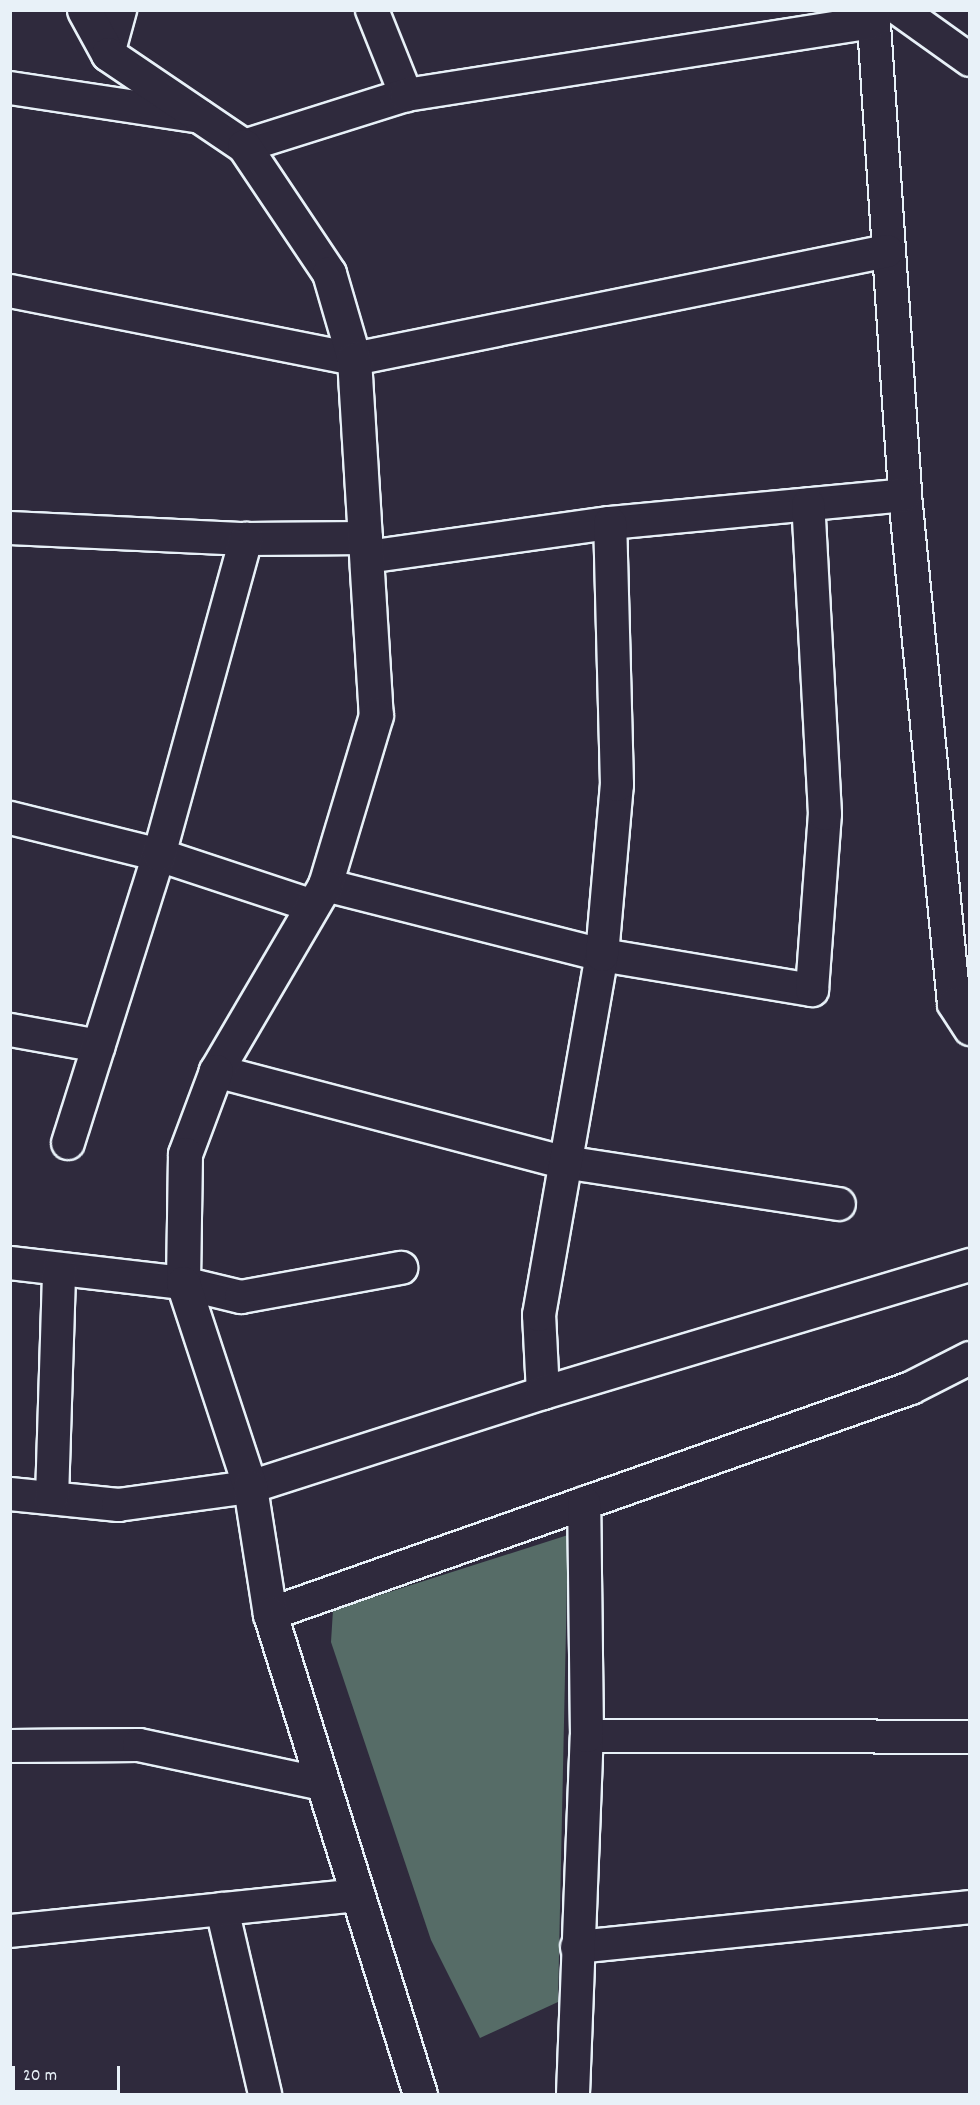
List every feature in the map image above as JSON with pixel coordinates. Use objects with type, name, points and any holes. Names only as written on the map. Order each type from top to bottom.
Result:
[{"type":"street","points":[[84,10],[108,54],[244,146],[329,273],[354,359],[376,715],[319,896],[216,1071],[185,1154],[183,1283],[250,1487],[270,1614],[420,2094]]},
{"type":"street","points":[[108,54],[120,10]]},
{"type":"street","points":[[372,10],[406,95]]},
{"type":"street","points":[[882,14],[887,251],[905,495],[954,1004],[969,1029]]},
{"type":"street","points":[[244,146],[406,95],[882,14],[969,60]]},
{"type":"street","points":[[10,88],[201,117]]},
{"type":"street","points":[[10,291],[354,359],[887,251]]},
{"type":"street","points":[[10,528],[246,538],[366,547],[905,495]]},
{"type":"street","points":[[10,818],[319,896],[602,955],[812,990],[825,814],[808,504]]},
{"type":"street","points":[[543,1393],[539,1315],[602,955],[617,784],[610,523]]},
{"type":"street","points":[[68,1143],[159,855],[246,538]]},
{"type":"street","points":[[10,1030],[99,1046]]},
{"type":"street","points":[[216,1071],[564,1162],[839,1204]]},
{"type":"street","points":[[10,1263],[183,1283],[241,1297],[401,1268]]},
{"type":"street","points":[[10,1494],[118,1505],[250,1487],[543,1393],[969,1265]]},
{"type":"street","points":[[52,1498],[60,1270]]},
{"type":"street","points":[[270,1614],[911,1388],[969,1358]]},
{"type":"street","points":[[573,2094],[576,1947],[587,1736],[584,1503]]},
{"type":"street","points":[[587,1736],[969,1737]]},
{"type":"street","points":[[10,1746],[139,1745],[323,1784]]},
{"type":"street","points":[[10,1931],[358,1895]]},
{"type":"street","points":[[576,1947],[969,1907]]},
{"type":"street","points":[[222,1909],[265,2094]]},
{"type":"green space","points":[[568,1535],[558,2002],[480,2038],[431,1940],[331,1642],[333,1610]]}]
